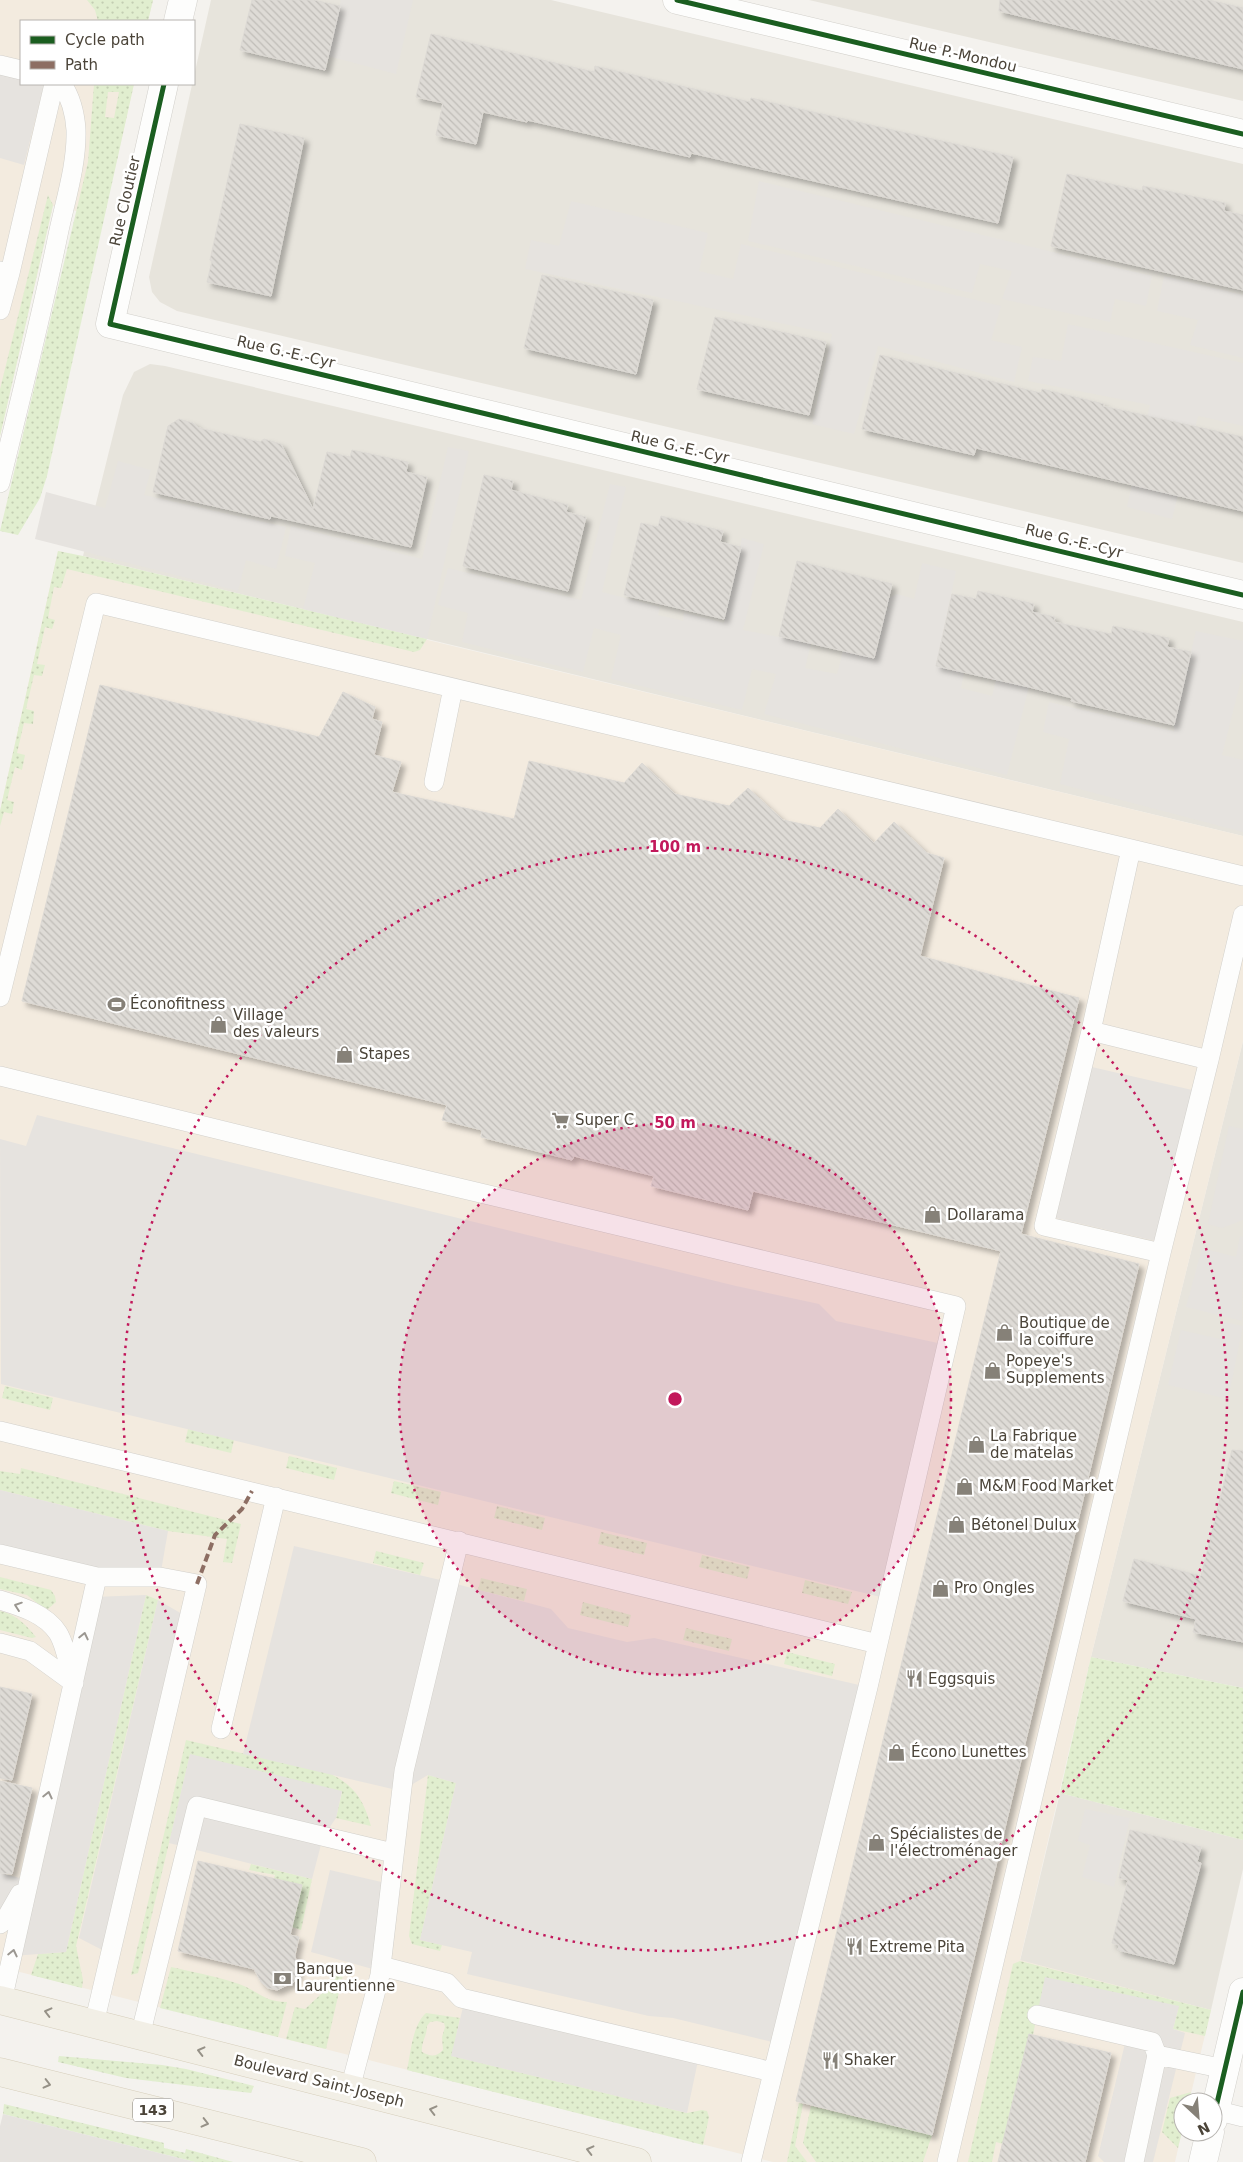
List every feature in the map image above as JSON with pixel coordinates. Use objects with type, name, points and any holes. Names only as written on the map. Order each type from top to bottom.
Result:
[{"type":"main road","name":"Boulevard Saint-Joseph","points":[[1,2000],[637,2162]]},
{"type":"main road","name":"143","points":[[0,2072],[305,2155],[362,2162]]},
{"type":"street","points":[[178,20],[183,0]]},
{"type":"street","name":"Rue P.-Mondou","points":[[677,0],[1243,134]]},
{"type":"street","name":"Rue Cloutier","points":[[110,324],[164,85]]},
{"type":"street","name":"Rue G.-E.-Cyr","points":[[110,324],[1243,595]]},
{"type":"street","points":[[1220,2092],[1243,1992]]},
{"type":"street","points":[[1203,2162],[1208,2142]]},
{"type":"lane","points":[[0,65],[20,70]]},
{"type":"lane","points":[[0,310],[5,272],[54,85]]},
{"type":"lane","points":[[0,483],[48,283],[74,157],[76,131],[74,112],[69,95],[63,85]]},
{"type":"lane","points":[[0,997],[96,603],[1243,876]]},
{"type":"lane","points":[[434,782],[453,688]]},
{"type":"lane","points":[[1130,850],[1091,1031],[1044,1226],[1161,1253]]},
{"type":"lane","points":[[947,2162],[1161,1253],[1243,915]]},
{"type":"lane","points":[[1091,1031],[1209,1060]]},
{"type":"lane","points":[[0,1076],[375,1168],[956,1306],[878,1644],[750,2162]]},
{"type":"lane","points":[[0,1431],[878,1644]]},
{"type":"lane","points":[[221,1729],[276,1497]]},
{"type":"lane","points":[[350,2088],[376,1992],[381,1966],[404,1771],[459,1541]]},
{"type":"lane","points":[[0,1554],[97,1578],[160,1577],[197,1584],[94,2024]]},
{"type":"lane","points":[[1,2000],[97,1578]]},
{"type":"lane","points":[[0,1600],[29,1610],[53,1626],[59,1634],[74,1683]]},
{"type":"lane","points":[[0,1643],[30,1651],[74,1683]]},
{"type":"lane","points":[[140,2036],[197,1806],[393,1854]]},
{"type":"lane","points":[[0,1924],[14,1905],[30,1876]]},
{"type":"lane","points":[[381,1966],[447,1983],[461,1998],[773,2072]]},
{"type":"lane","points":[[1037,2015],[1152,2042],[1157,2055],[1134,2162]]},
{"type":"lane","points":[[1157,2055],[1225,2069]]},
{"type":"lane","points":[[1223,2119],[1243,2116]]},
{"type":"shaded area","points":[[0,0],[153,0],[148,20],[20,20],[20,85],[134,85],[104,217],[53,206],[0,436]]},
{"type":"shaded area","points":[[211,0],[551,0],[1243,164],[1243,563],[177,311],[160,302],[152,292],[149,277],[192,85],[195,85],[195,71]]},
{"type":"shaded area","points":[[341,0],[413,0],[396,74],[328,56]]},
{"type":"shaded area","points":[[809,0],[1243,0],[1243,101]]},
{"type":"shaded area","points":[[0,65],[20,70],[20,85],[44,85],[24,165],[0,158]]},
{"type":"shaded area","points":[[759,181],[1152,276],[1146,306],[1115,299],[1110,322],[1002,299],[1012,271],[980,264],[972,293],[748,241]]},
{"type":"shaded area","points":[[571,201],[708,233],[699,271],[733,279],[741,244],[1001,306],[991,340],[1022,347],[1014,382],[878,346],[854,434],[812,424],[832,334],[525,269],[531,240],[559,246]]},
{"type":"shaded area","points":[[1164,276],[1243,295],[1243,358],[1190,345],[1198,320],[1157,311]]},
{"type":"shaded area","points":[[1068,324],[1243,363],[1243,426],[1198,416],[1172,519],[1127,507],[1150,405],[1028,381],[1033,357],[1061,361]]},
{"type":"shaded area","points":[[150,364],[1243,622],[1243,836],[83,556],[123,395],[134,372]]},
{"type":"shaded area","points":[[448,447],[469,451],[427,639],[303,609],[315,563],[285,556],[291,526],[422,559]]},
{"type":"shaded area","points":[[118,461],[151,470],[144,495],[286,527],[276,569],[246,560],[238,591],[35,539],[46,492],[105,508]]},
{"type":"shaded area","points":[[610,484],[626,487],[602,592],[660,607],[658,615],[683,621],[684,613],[724,623],[742,538],[764,544],[743,630],[811,643],[805,668],[837,674],[843,651],[875,657],[888,598],[897,594],[914,599],[922,563],[956,571],[936,666],[964,673],[961,688],[992,696],[996,680],[1029,687],[1007,775],[764,714],[776,674],[752,669],[742,710],[611,679],[621,635],[594,628],[583,672],[462,642],[468,613],[438,605],[448,568],[581,600]]},
{"type":"shaded area","points":[[58,551],[1243,836],[1243,1041],[1091,1657],[1020,1960],[1211,2010],[1191,2092],[1173,2092],[1173,2142],[1180,2142],[1175,2162],[773,2162],[0,1967],[0,811]]},
{"type":"shaded area","points":[[1196,631],[1243,641],[1243,672],[1222,755],[1243,760],[1243,832],[1060,784],[1069,739],[1043,732],[1049,702],[1174,731]]},
{"type":"shaded area","points":[[1243,1041],[1243,1688],[1091,1657]]},
{"type":"shaded area","points":[[1083,1065],[1201,1092],[1164,1243],[1047,1216]]},
{"type":"shaded area","points":[[37,1115],[736,1286],[819,1304],[836,1321],[947,1345],[889,1599],[1,1384],[0,1139],[26,1146]]},
{"type":"shaded area","points":[[1229,1126],[1243,1129],[1243,1220],[1222,1228],[1208,1224]]},
{"type":"shaded area","points":[[1240,1236],[1243,1237],[1242,1321],[1186,1307],[1202,1248],[1236,1257]]},
{"type":"shaded area","points":[[1224,1322],[1243,1326],[1228,1399],[1168,1385],[1181,1330],[1220,1339]]},
{"type":"shaded area","points":[[0,1490],[168,1531],[160,1577],[0,1554]]},
{"type":"shaded area","points":[[294,1546],[449,1582],[551,1609],[568,1628],[627,1642],[654,1638],[868,1687],[781,2044],[673,2018],[649,2016],[467,1974],[472,1952],[420,1940],[456,1783],[428,1775],[401,1791],[243,1754]]},
{"type":"shaded area","points":[[146,1595],[66,1952],[12,1956],[11,1910],[0,1908],[0,1873],[28,1880],[93,1597]]},
{"type":"shaded area","points":[[158,1600],[189,1618],[110,1954],[79,1938]]},
{"type":"shaded area","points":[[190,1754],[342,1791],[336,1818],[323,1837],[312,1879],[169,1843]]},
{"type":"shaded area","points":[[1060,1793],[1243,1840],[1243,1869],[1211,2010],[1020,1961]]},
{"type":"shaded area","points":[[1085,1809],[1130,1818],[1114,1887],[1082,1877],[1090,1845],[1078,1841]]},
{"type":"shaded area","points":[[330,1870],[390,1884],[380,1971],[311,1952]]},
{"type":"shaded area","points":[[1045,1977],[1179,2006],[1173,2029],[1185,2033],[1153,2162],[1104,2162],[1098,2156],[1127,2035],[1037,2015]]},
{"type":"shaded area","points":[[465,1999],[699,2056],[687,2113],[451,2056]]},
{"type":"shaded area","points":[[3,2114],[195,2162],[0,2162],[0,2126]]},
{"type":"green space","points":[[87,0],[153,0],[148,20],[98,20],[95,10]]},
{"type":"green space","points":[[94,85],[134,85],[47,476],[40,498],[18,535],[0,531],[88,162]],"holes":[[[108,92],[119,92],[114,118],[105,117]]]},
{"type":"green space","points":[[48,195],[53,205],[0,436],[0,389]]},
{"type":"green space","points":[[58,551],[427,639],[420,650],[414,652],[67,569],[61,588],[54,587],[48,618],[55,620],[52,629],[45,627],[37,664],[45,665],[42,676],[34,675],[26,709],[34,711],[33,724],[24,723],[17,753],[25,755],[22,770],[15,767],[7,800],[14,802],[12,814],[4,812],[0,826],[0,811]]},
{"type":"green space","points":[[5,1386],[53,1398],[50,1410],[2,1398]]},
{"type":"green space","points":[[188,1429],[234,1440],[231,1453],[185,1442]]},
{"type":"green space","points":[[289,1456],[337,1468],[334,1480],[286,1468]]},
{"type":"green space","points":[[21,1468],[241,1524],[232,1563],[223,1562],[227,1539],[168,1531],[0,1490],[0,1471],[20,1474]]},
{"type":"green space","points":[[394,1481],[441,1492],[438,1505],[391,1493]]},
{"type":"green space","points":[[497,1506],[545,1518],[542,1530],[494,1518]]},
{"type":"green space","points":[[601,1532],[647,1543],[644,1555],[598,1544]]},
{"type":"green space","points":[[376,1551],[424,1563],[420,1575],[373,1563]]},
{"type":"green space","points":[[702,1555],[750,1567],[747,1579],[699,1567]]},
{"type":"green space","points":[[0,1577],[51,1590],[56,1602],[48,1609],[42,1607],[27,1595],[0,1589]]},
{"type":"green space","points":[[481,1578],[527,1589],[524,1601],[478,1590]]},
{"type":"green space","points":[[805,1580],[852,1592],[848,1604],[802,1593]]},
{"type":"green space","points":[[146,1595],[158,1600],[76,1946],[83,1980],[82,1988],[31,1975],[38,1954],[66,1952]]},
{"type":"green space","points":[[583,1602],[631,1615],[628,1627],[580,1615]]},
{"type":"green space","points":[[0,1611],[16,1617],[36,1637],[32,1638],[0,1630]]},
{"type":"green space","points":[[686,1628],[732,1639],[729,1651],[683,1640]]},
{"type":"green space","points":[[787,1652],[835,1664],[832,1676],[784,1664]]},
{"type":"green space","points":[[1091,1657],[1243,1688],[1243,1840],[1060,1793]]},
{"type":"green space","points":[[186,1740],[331,1774],[346,1784],[357,1795],[362,1802],[371,1826],[336,1818],[342,1792],[190,1755],[138,1973],[131,1975]]},
{"type":"green space","points":[[428,1775],[456,1783],[420,1940],[442,1945],[440,1951],[412,1944],[409,1936]]},
{"type":"green space","points":[[251,1864],[312,1879],[301,1930],[292,1927],[302,1885],[274,1879],[275,1875],[249,1870]]},
{"type":"green space","points":[[1020,1961],[1211,2010],[1205,2036],[1173,2029],[1179,2006],[1037,2015],[1033,2035],[1029,2034],[1003,2144],[996,2142],[992,2162],[968,2162],[1013,1964]]},
{"type":"green space","points":[[171,1967],[228,1981],[243,1986],[266,1998],[287,2002],[278,2037],[160,2008]]},
{"type":"green space","points":[[344,1970],[326,2049],[286,2039],[295,2007],[305,2009],[331,1985],[332,1974]]},
{"type":"green space","points":[[426,2013],[460,2018],[452,2056],[687,2113],[707,2111],[709,2117],[703,2145],[407,2070],[415,2032],[421,2018]],"holes":[[[430,2022],[444,2023],[443,2050],[433,2056],[422,2052],[427,2026]]]},
{"type":"green space","points":[[59,2056],[162,2065],[254,2086],[251,2093],[126,2078],[58,2062]]},
{"type":"green space","points":[[1173,2097],[1173,2142],[1179,2142],[1178,2148],[1162,2132],[1170,2098]]},
{"type":"green space","points":[[799,2103],[803,2104],[795,2146],[807,2162],[787,2162]]},
{"type":"green space","points":[[4,2104],[164,2143],[164,2148],[185,2153],[186,2149],[233,2162],[195,2162],[3,2114]]},
{"type":"green space","points":[[811,2106],[932,2135],[923,2162],[816,2162],[803,2143]]},
{"type":"building","points":[[252,0],[314,0],[340,6],[325,70],[240,50]]},
{"type":"building","points":[[1000,0],[1209,0],[1243,8],[1243,69],[999,11]]},
{"type":"building","points":[[431,34],[594,72],[595,66],[750,102],[751,98],[1013,157],[998,223],[691,153],[690,157],[527,120],[527,122],[483,112],[476,144],[436,135],[443,103],[416,97]]},
{"type":"building","points":[[240,124],[304,138],[271,296],[207,282],[212,261],[210,260]]},
{"type":"building","points":[[1067,174],[1142,191],[1143,186],[1225,203],[1224,211],[1243,215],[1243,290],[1051,246]]},
{"type":"building","points":[[542,275],[653,300],[636,374],[524,348]]},
{"type":"building","points":[[715,317],[826,342],[809,415],[697,389]]},
{"type":"building","points":[[880,355],[1041,393],[1042,389],[1104,404],[1103,406],[1243,437],[1243,511],[976,448],[974,455],[862,429]]},
{"type":"building","points":[[179,419],[193,423],[199,428],[260,442],[264,439],[281,444],[313,509],[327,452],[350,457],[352,450],[408,462],[406,472],[427,477],[411,547],[271,516],[270,519],[153,492],[168,426]]},
{"type":"building","points":[[484,475],[513,481],[511,490],[568,505],[566,512],[586,517],[568,591],[463,566]]},
{"type":"building","points":[[661,516],[723,531],[720,542],[741,547],[724,619],[624,595],[641,523],[658,527]]},
{"type":"building","points":[[797,561],[892,584],[874,658],[779,636]]},
{"type":"building","points":[[978,591],[1034,604],[1032,612],[1055,617],[1054,622],[1111,634],[1113,626],[1169,638],[1167,647],[1191,652],[1174,725],[1071,701],[1072,698],[1029,687],[936,666],[952,594],[976,599]]},
{"type":"building","points":[[100,685],[319,737],[343,692],[375,707],[372,719],[382,722],[374,755],[401,762],[392,792],[514,819],[529,761],[624,783],[642,763],[675,794],[729,806],[748,788],[783,820],[820,828],[838,809],[874,843],[894,822],[927,853],[944,858],[920,956],[1079,998],[1021,1234],[1139,1264],[932,2135],[796,2101],[1001,1251],[753,1191],[748,1210],[651,1186],[654,1176],[574,1156],[572,1160],[481,1137],[482,1130],[442,1120],[447,1105],[22,1001]]},
{"type":"building","points":[[1232,1450],[1243,1451],[1243,1642],[1193,1632],[1196,1619],[1123,1601],[1134,1559],[1201,1576]]},
{"type":"building","points":[[0,1687],[32,1694],[12,1780],[0,1778]]},
{"type":"building","points":[[0,1781],[32,1788],[12,1874],[0,1873]]},
{"type":"building","points":[[1130,1830],[1201,1847],[1197,1862],[1201,1863],[1174,1964],[1118,1950],[1119,1945],[1112,1943],[1128,1880],[1119,1878]]},
{"type":"building","points":[[198,1861],[302,1885],[290,1935],[299,1937],[295,1955],[298,1973],[294,1982],[277,1990],[268,1988],[261,1982],[254,1969],[178,1951]]},
{"type":"building","points":[[1029,2034],[1111,2053],[1085,2162],[998,2162]]},
{"type":"marked path","points":[[197,1584],[215,1535],[242,1509],[252,1491]]},
{"type":"cycle path","points":[[677,0],[1243,134]]},
{"type":"cycle path","points":[[164,85],[110,324],[1243,595]]},
{"type":"cycle path","points":[[1220,2092],[1243,1992]]},
{"type":"place","name":"Éconofitness","points":[[116,1004]]},
{"type":"place","name":"Village des valeurs","points":[[219,1024]]},
{"type":"place","name":"Stapes","points":[[345,1054]]},
{"type":"place","name":"Super C","points":[[561,1120]]},
{"type":"place","name":"Dollarama","points":[[933,1215]]},
{"type":"place","name":"Boutique de la coiffure","points":[[1005,1332]]},
{"type":"place","name":"Popeye's Supplements","points":[[992,1370]]},
{"type":"place","name":"La Fabrique de matelas","points":[[976,1445]]},
{"type":"place","name":"M&M Food Market","points":[[965,1486]]},
{"type":"place","name":"Bétonel Dulux","points":[[957,1525]]},
{"type":"place","name":"Pro Ongles","points":[[940,1588]]},
{"type":"place","name":"Eggsquis","points":[[914,1679]]},
{"type":"place","name":"Écono Lunettes","points":[[897,1752]]},
{"type":"place","name":"Spécialistes de l'électroménager","points":[[876,1843]]},
{"type":"place","name":"Extreme Pita","points":[[855,1947]]},
{"type":"place","name":"Banque Laurentienne","points":[[282,1978]]},
{"type":"place","name":"Shaker","points":[[830,2060]]}]
